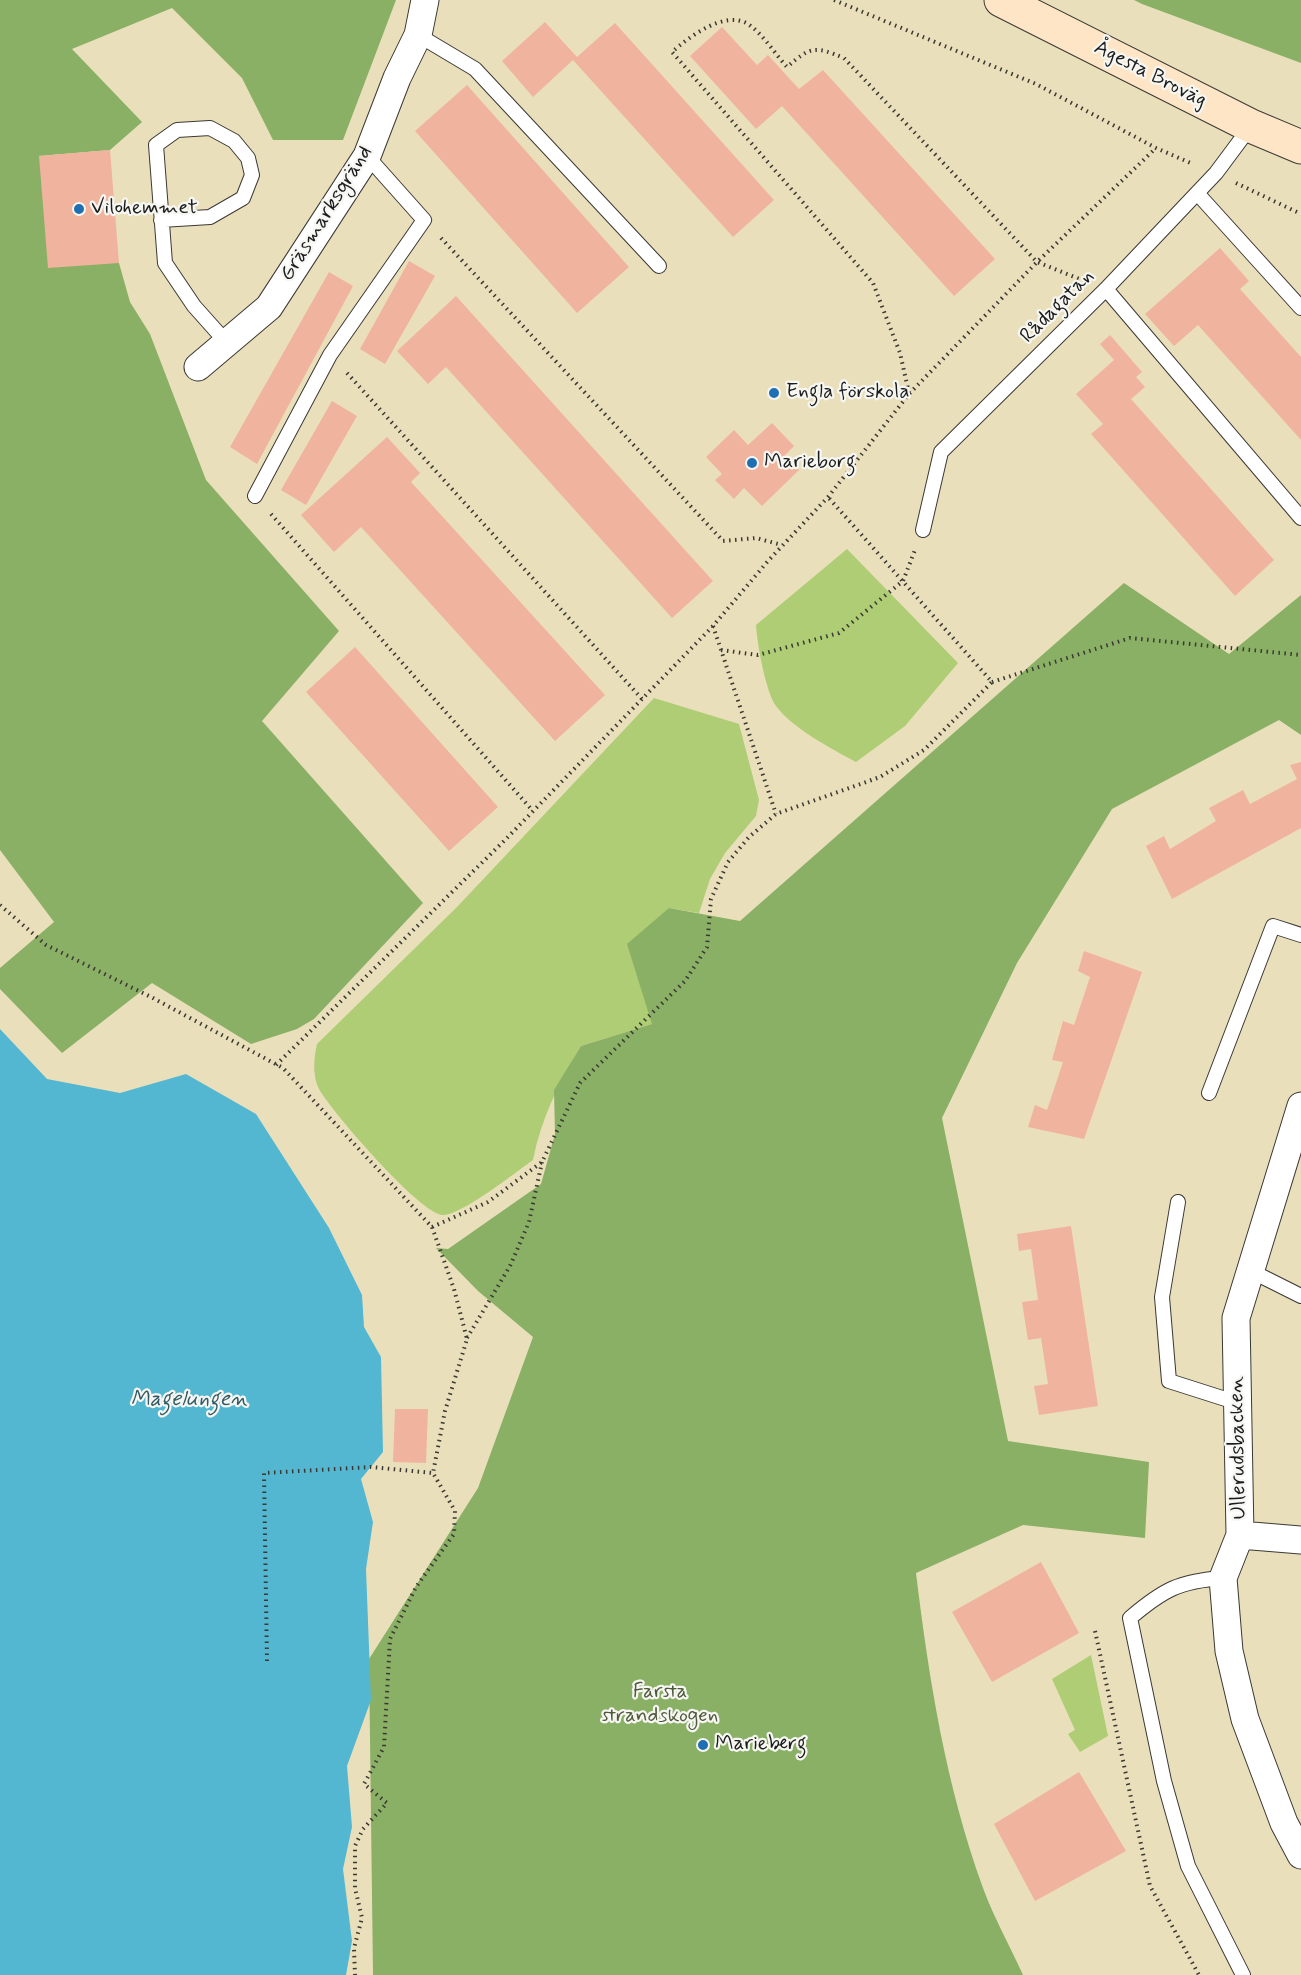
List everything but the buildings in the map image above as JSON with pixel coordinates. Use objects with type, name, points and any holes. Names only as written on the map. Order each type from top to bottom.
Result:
[{"type":"main road","name":"Ågesta Broväg","points":[[1001,0],[1251,126],[1301,147]]},
{"type":"street","name":"Gräsmarksgränd","points":[[198,367],[269,307],[367,156],[397,78],[418,35],[425,0]]},
{"type":"street","name":"Ullerudsbacken","points":[[1301,1107],[1236,1318],[1240,1535],[1223,1578],[1229,1651],[1245,1719],[1284,1823],[1301,1855]]},
{"type":"street","points":[[1240,1535],[1301,1540]]},
{"type":"lane","points":[[418,35],[476,69],[659,266]]},
{"type":"lane","name":"Rådagatan","points":[[923,530],[941,452],[1106,289],[1216,173],[1251,126]]},
{"type":"lane","points":[[161,220],[210,217],[243,198],[252,175],[248,158],[234,141],[210,128],[177,130],[156,145],[161,220],[165,263],[194,306],[227,343]]},
{"type":"lane","points":[[255,496],[330,355],[424,220],[367,156]]},
{"type":"lane","points":[[1197,192],[1301,308]]},
{"type":"lane","points":[[1106,289],[1301,518]]},
{"type":"lane","points":[[1209,1093],[1273,926],[1301,935]]},
{"type":"lane","points":[[1178,1202],[1162,1297],[1169,1381],[1238,1403]]},
{"type":"lane","points":[[1251,1271],[1301,1296]]},
{"type":"lane","points":[[1223,1578],[1191,1580],[1158,1595],[1130,1618],[1164,1781],[1188,1866],[1243,1975]]},
{"type":"path","points":[[834,0],[1035,84],[1156,148],[1216,173],[1301,214]]},
{"type":"path","points":[[909,394],[900,353],[873,283],[672,52],[682,43],[725,20],[747,24],[787,66],[803,53],[821,48],[844,58],[1038,262],[1106,289]]},
{"type":"path","points":[[276,1065],[533,811],[713,626],[782,545],[828,497],[909,394],[1038,262],[1156,148]]},
{"type":"path","points":[[424,220],[723,541],[756,538],[782,545]]},
{"type":"path","points":[[330,355],[642,699]]},
{"type":"path","points":[[255,496],[533,811]]},
{"type":"path","points":[[828,497],[992,682]]},
{"type":"path","points":[[721,650],[758,655],[839,633],[903,581],[923,530]]},
{"type":"path","points":[[713,626],[776,814]]},
{"type":"path","points":[[355,1975],[354,1948],[362,1918],[355,1888],[355,1846],[363,1829],[387,1803],[364,1784],[384,1747],[390,1639],[416,1587],[454,1534],[454,1511],[433,1473],[445,1411],[467,1339],[510,1266],[529,1222],[542,1162],[580,1083],[685,981],[707,947],[711,899],[728,862],[748,837],[776,814],[880,777],[924,750],[992,682],[1130,638],[1301,656]]},
{"type":"path","points":[[0,905],[46,945],[151,997],[283,1068],[432,1227],[454,1289],[467,1339]]},
{"type":"path","points":[[432,1227],[488,1202],[542,1162]]},
{"type":"path","points":[[267,1661],[264,1473],[371,1467],[433,1473]]},
{"type":"path","points":[[1095,1631],[1150,1886],[1199,1975]]},
{"type":"green space","points":[[0,0],[396,0],[343,140],[273,140],[242,78],[172,8],[72,49],[142,122],[110,150],[39,156],[119,263],[130,302],[150,334],[206,480],[339,631],[262,721],[423,903],[314,1019],[297,1029],[251,1044],[152,983],[62,1053],[0,989],[0,968],[54,922],[0,850]]},
{"type":"green space","points":[[1134,0],[1301,0],[1301,63],[1142,4]]},
{"type":"green space","points":[[847,549],[958,663],[905,726],[856,762],[802,730],[776,706],[772,700],[760,655],[756,625]]},
{"type":"green space","name":"Farsta strandskogen","points":[[1124,583],[1229,654],[1301,595],[1301,735],[1279,720],[1112,809],[1017,963],[942,1118],[1008,1441],[1149,1462],[1145,1538],[1023,1525],[916,1573],[940,1732],[959,1811],[987,1899],[1023,1975],[373,1975],[369,1659],[478,1488],[533,1337],[478,1291],[436,1248],[448,1249],[541,1184],[555,1134],[554,1090],[581,1046],[652,1024],[627,944],[669,908],[740,921]]},
{"type":"green space","points":[[654,698],[739,724],[759,800],[756,816],[725,853],[710,879],[699,913],[669,908],[652,1024],[581,1046],[552,1101],[533,1160],[463,1208],[443,1215],[432,1211],[416,1199],[378,1161],[327,1101],[315,1078],[314,1061],[317,1044],[457,907]]},
{"type":"green space","points":[[1091,1655],[1108,1736],[1080,1752],[1068,1734],[1075,1730],[1052,1679]]},
{"type":"water","name":"Magelungen","points":[[0,1029],[47,1079],[120,1093],[186,1074],[256,1114],[329,1228],[362,1295],[364,1327],[381,1357],[383,1452],[361,1479],[373,1522],[366,1569],[371,1700],[347,1766],[352,1827],[343,1869],[352,1941],[346,1975],[0,1975]]},
{"type":"place","name":"Vilohemmet","points":[[79,209]]},
{"type":"place","name":"Engla förskola","points":[[774,393]]},
{"type":"place","name":"Marieborg","points":[[752,463]]},
{"type":"place","name":"Marieberg","points":[[703,1745]]}]
